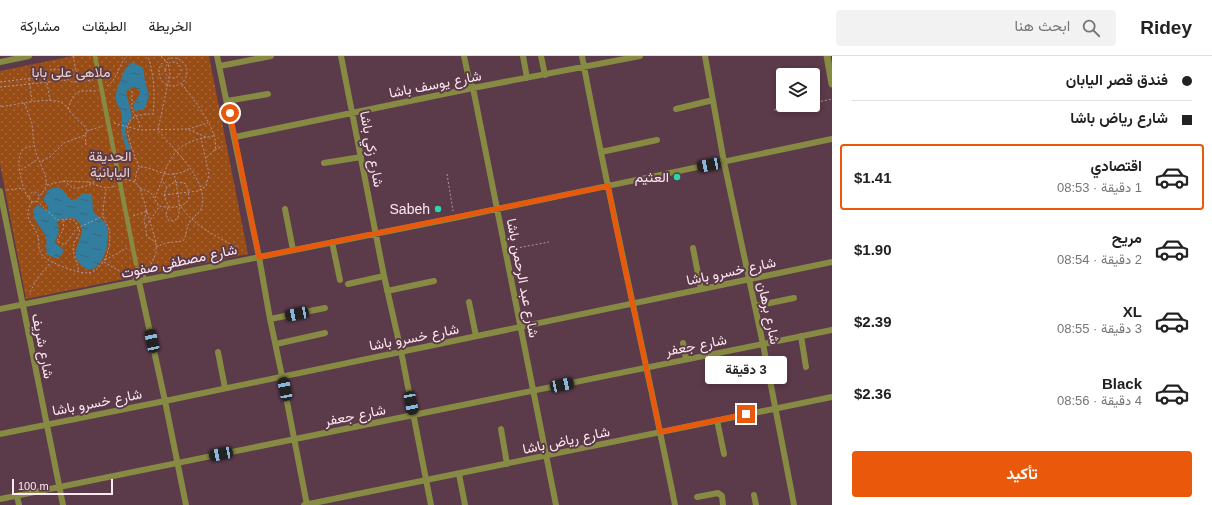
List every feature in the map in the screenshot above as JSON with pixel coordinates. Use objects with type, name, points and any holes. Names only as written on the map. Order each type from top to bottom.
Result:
[{"type":"street","points":[[0,62],[29,56]]},
{"type":"street","points":[[95,56],[137,268]]},
{"type":"street","points":[[217,56],[259,257],[306,505]]},
{"type":"street","points":[[220,66],[246,58],[271,56]]},
{"type":"street","name":"شارع زكي باشا","points":[[341,56],[431,505]]},
{"type":"street","name":"شارع عبد الرحمن باشا","points":[[464,56],[468,75],[473,88],[556,505]]},
{"type":"street","points":[[523,56],[527,78]]},
{"type":"street","points":[[541,56],[545,75]]},
{"type":"street","points":[[582,56],[616,227],[647,367],[675,505]]},
{"type":"street","name":"شارع يوسف باشا","points":[[234,137],[473,88],[640,56]]},
{"type":"street","name":"شارع برهان","points":[[705,56],[724,162],[763,344],[794,505]]},
{"type":"street","points":[[827,56],[832,84]]},
{"type":"street","points":[[227,101],[268,94]]},
{"type":"street","points":[[676,108],[713,100]]},
{"type":"street","name":"شارع مصطفى صفوت","points":[[0,309],[454,218],[832,139]]},
{"type":"street","points":[[601,152],[657,140]]},
{"type":"street","points":[[324,164],[361,157]]},
{"type":"street","name":"شارع شريف","points":[[0,191],[63,505]]},
{"type":"street","points":[[285,209],[293,250]]},
{"type":"street","points":[[332,242],[340,280]]},
{"type":"street","points":[[693,248],[701,289]]},
{"type":"street","name":"شارع خسرو باشا","points":[[0,434],[832,262]]},
{"type":"street","points":[[348,284],[384,276]]},
{"type":"street","points":[[387,291],[434,281]]},
{"type":"street","points":[[136,282],[165,401],[186,505]]},
{"type":"street","points":[[755,306],[794,298]]},
{"type":"street","points":[[469,302],[476,336]]},
{"type":"street","points":[[270,319],[325,308]]},
{"type":"street","name":"شارع جعفر","points":[[0,499],[832,330]]},
{"type":"street","points":[[276,344],[326,333]]},
{"type":"street","points":[[801,336],[806,367]]},
{"type":"street","points":[[683,343],[686,359]]},
{"type":"street","points":[[218,352],[225,388]]},
{"type":"street","name":"شارع رياض باشا","points":[[306,505],[832,397]]},
{"type":"street","points":[[717,420],[724,454]]},
{"type":"street","points":[[501,430],[507,464]]},
{"type":"street","points":[[459,474],[465,505]]},
{"type":"street","points":[[697,497],[718,493],[722,496],[723,505]]},
{"type":"street","points":[[754,495],[756,505]]},
{"type":"street","points":[[17,496],[19,505]]},
{"type":"lane","points":[[136,282],[134,275],[137,268],[146,280]]},
{"type":"path","points":[[73,56],[79,76],[76,82]]},
{"type":"path","points":[[68,109],[72,96],[76,92],[101,90],[113,83],[119,67],[127,56]]},
{"type":"path","points":[[135,182],[139,167],[128,137],[127,127],[129,122],[136,116],[153,114],[153,81],[148,56]]},
{"type":"path","points":[[158,130],[170,70],[168,63],[161,56]]},
{"type":"path","points":[[169,58],[178,58],[185,63],[187,72],[185,80],[181,83],[174,86],[167,85],[163,82],[159,75],[160,66],[165,60],[169,58]]},
{"type":"path","points":[[168,63],[176,62],[180,64],[181,69],[178,76],[174,78],[169,77]]},
{"type":"path","points":[[168,63],[165,70],[169,77]]},
{"type":"path","points":[[0,82],[29,79],[49,70],[56,69],[68,72],[76,70]]},
{"type":"path","points":[[68,72],[66,76],[68,80]]},
{"type":"path","points":[[29,79],[32,102]]},
{"type":"path","points":[[0,87],[68,80],[71,82],[84,82],[99,79]]},
{"type":"path","points":[[47,82],[50,100]]},
{"type":"path","points":[[181,83],[209,123],[214,136],[214,150]]},
{"type":"path","points":[[132,91],[132,108],[139,122],[140,130]]},
{"type":"path","points":[[820,101],[832,99]]},
{"type":"path","points":[[0,105],[0,107],[50,100],[62,103],[86,127],[87,131]]},
{"type":"path","points":[[24,103],[32,123],[34,145],[38,159],[45,173],[46,186],[44,192],[39,196],[37,201]]},
{"type":"path","points":[[115,124],[140,130],[158,130],[187,129],[209,123]]},
{"type":"path","points":[[86,146],[85,135],[87,131],[108,125]]},
{"type":"path","points":[[187,129],[206,137]]},
{"type":"path","points":[[156,247],[166,243],[183,240],[186,237],[187,226],[200,210],[202,202],[201,190],[196,178],[158,130]]},
{"type":"path","points":[[40,162],[50,157],[64,143],[85,135]]},
{"type":"path","points":[[155,198],[172,156],[176,151],[185,144],[201,138],[214,136]]},
{"type":"path","points":[[164,195],[201,190],[206,186],[209,177],[201,138]]},
{"type":"path","points":[[32,202],[23,188],[19,158],[21,152],[34,145]]},
{"type":"path","points":[[206,158],[214,150],[223,146]]},
{"type":"path","points":[[20,170],[38,159]]},
{"type":"path","points":[[64,181],[73,188],[87,186],[99,176],[101,169],[100,162],[104,159]]},
{"type":"path","points":[[139,167],[142,166],[153,168],[164,174],[182,172],[190,169]]},
{"type":"path","points":[[159,206],[169,207],[180,206],[188,201],[189,192],[186,184],[176,183],[167,187],[164,195],[169,207],[167,218],[174,221],[179,216],[180,206],[177,194],[176,183],[174,173]]},
{"type":"path","points":[[447,174],[454,218]]},
{"type":"path","points":[[119,179],[127,179],[135,182],[140,188],[148,211],[156,242],[155,257],[149,269]]},
{"type":"path","points":[[162,180],[167,187]]},
{"type":"path","points":[[46,186],[64,181],[90,182],[106,188],[120,184]]},
{"type":"path","points":[[7,190],[23,188]]},
{"type":"path","points":[[104,261],[109,247],[110,233],[103,216],[106,188]]},
{"type":"path","points":[[140,188],[149,192],[155,198],[159,206]]},
{"type":"path","points":[[28,197],[32,192],[39,196]]},
{"type":"path","points":[[32,202],[37,201]]},
{"type":"path","points":[[37,201],[59,221],[74,220],[79,226],[80,234],[74,243],[73,250],[79,271]]},
{"type":"path","points":[[32,202],[28,210],[30,222],[38,237],[41,254],[50,262],[85,273],[93,271],[104,261],[132,245]]},
{"type":"path","points":[[145,227],[159,206]]},
{"type":"path","points":[[180,206],[191,220],[238,248]]},
{"type":"path","points":[[126,217],[148,211]]},
{"type":"path","points":[[148,211],[144,219],[147,237],[156,242]]},
{"type":"path","points":[[64,220],[63,230],[57,241],[64,245],[70,235],[79,226],[103,216]]},
{"type":"path","points":[[506,251],[549,242]]},
{"type":"path","points":[[104,261],[123,273]]},
{"type":"path","points":[[30,292],[36,279],[50,262]]},
{"type":"green space","name":"الحديقة اليابانية","points":[[73,56],[209,56],[248,254],[152,273],[145,269],[134,270],[129,272],[129,278],[26,299],[0,164],[0,71]]},
{"type":"water","points":[[132,62],[143,68],[149,95],[145,108],[138,110],[137,112],[134,104],[140,94],[140,91],[137,88],[133,88],[126,92],[132,116],[127,124],[125,132],[132,153],[130,156],[127,153],[122,134],[122,114],[116,101],[116,95],[125,69]]},
{"type":"water","points":[[60,188],[71,200],[77,199],[83,193],[92,195],[93,211],[105,222],[108,233],[108,241],[103,258],[94,268],[88,269],[81,265],[77,259],[77,246],[82,229],[80,223],[74,218],[60,219],[57,222],[59,230],[55,243],[64,250],[60,257],[55,258],[47,254],[46,237],[33,212],[38,205],[47,211],[48,210],[48,206],[44,201],[44,198],[48,190]]},
{"type":"place","name":"العثيم","points":[[677,177]]},
{"type":"place","name":"Sabeh","points":[[438,209]]},
{"type":"route","points":[[230,113],[259,257],[608,186],[660,432],[746,414]]},
{"type":"park label","name":"ملاهى على بابا","points":[[71,72]]}]
